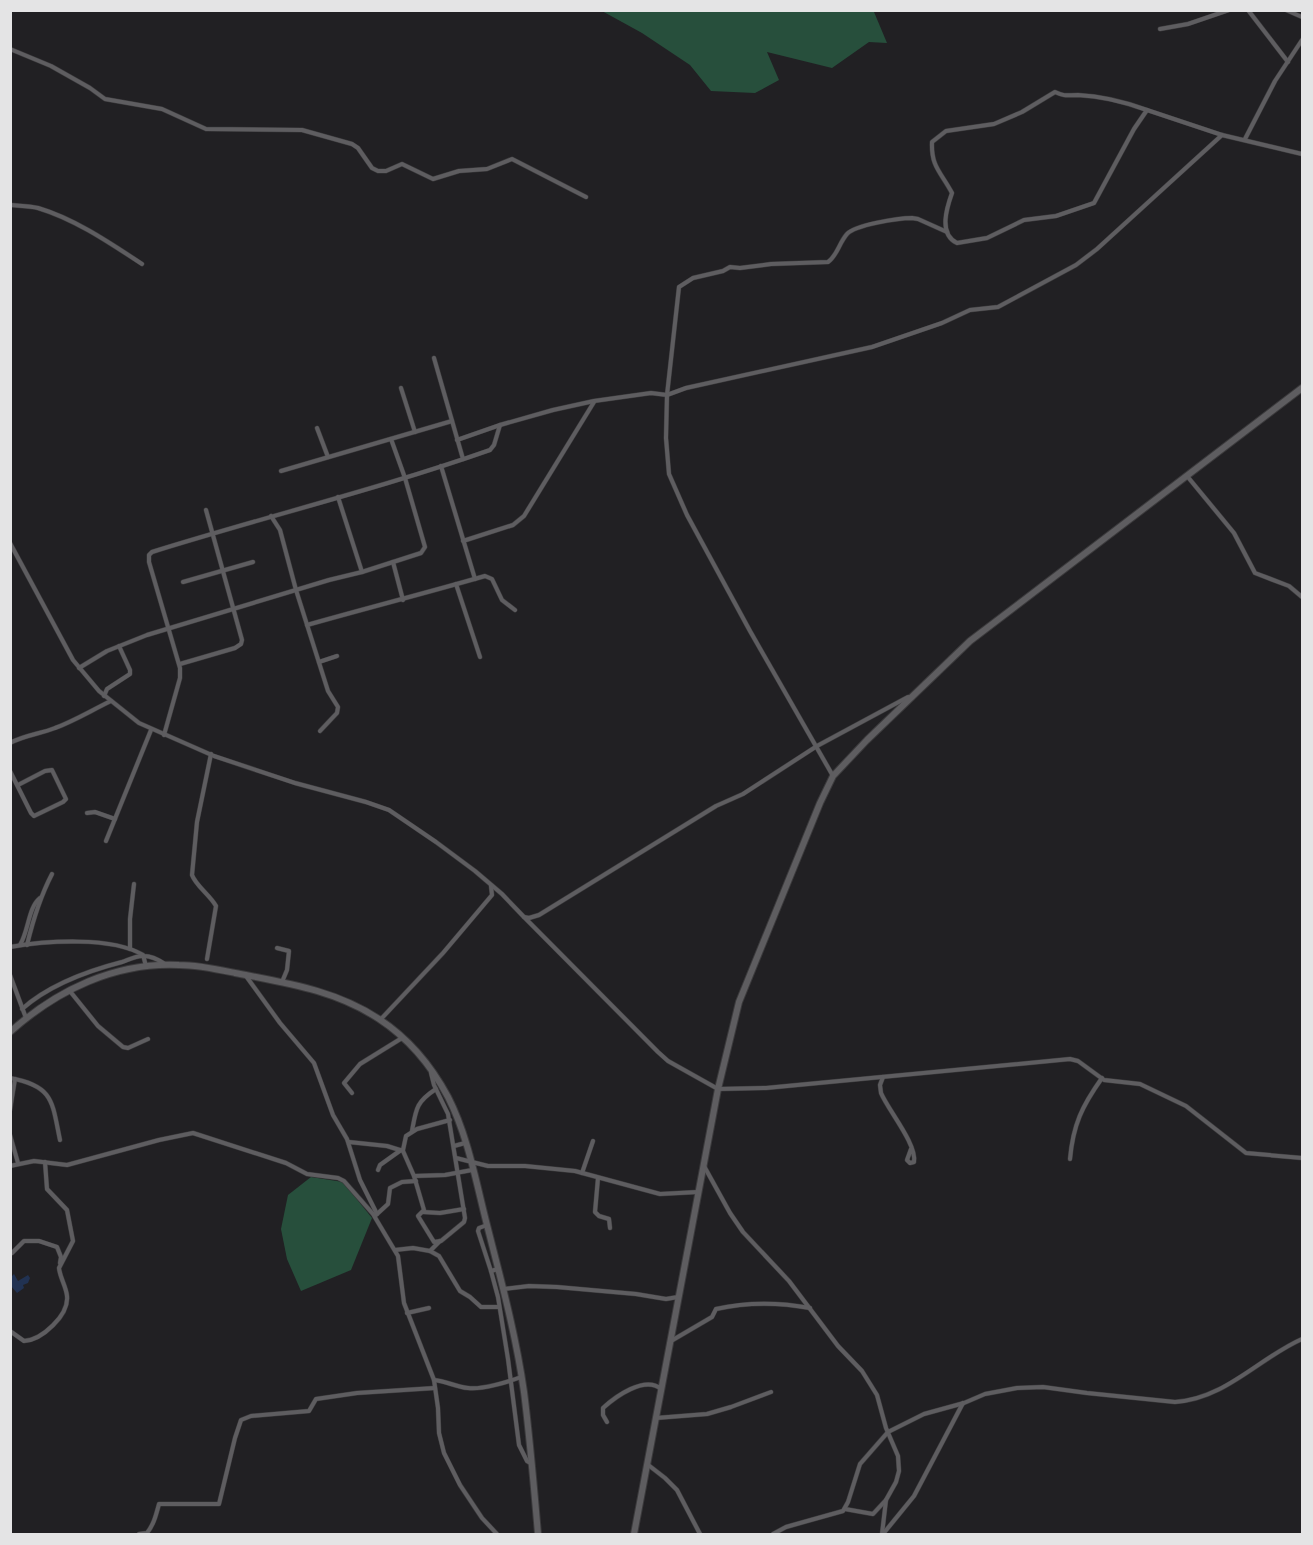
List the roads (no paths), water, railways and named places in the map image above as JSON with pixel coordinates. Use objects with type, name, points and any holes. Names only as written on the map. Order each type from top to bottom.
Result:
[{"type":"street","points":[[1160,29],[1194,22],[1229,10]]},
{"type":"street","points":[[1248,10],[1288,62]]},
{"type":"street","points":[[1286,10],[1302,17]]},
{"type":"street","points":[[1245,139],[1275,81],[1302,40]]},
{"type":"street","points":[[10,49],[51,66],[90,87],[105,99],[162,109],[206,129],[302,130],[352,144],[358,148],[372,168],[378,171],[404,165],[433,179],[459,171],[488,169],[510,159],[586,197]]},
{"type":"street","points":[[1147,110],[1134,129],[1093,204],[1056,216],[1024,220],[1000,233],[979,240],[955,243],[947,231],[946,207],[952,193],[935,168],[932,143],[944,132],[992,125],[1022,112],[1055,92],[1067,97],[1079,96],[1118,101],[1147,110],[1222,135],[1302,154]]},
{"type":"street","points":[[458,440],[500,425],[594,401],[651,393],[667,394],[872,347],[942,323],[970,310],[998,307],[1076,265],[1097,249],[1222,135]]},
{"type":"street","points":[[10,205],[34,207],[59,216],[141,264]]},
{"type":"street","points":[[833,776],[687,515],[669,474],[666,438],[667,394],[680,287],[683,283],[730,267],[828,262],[833,258],[848,232],[867,225],[912,218],[947,231]]},
{"type":"street","points":[[434,358],[463,459]]},
{"type":"street","points":[[401,388],[415,432]]},
{"type":"street","points":[[634,1534],[718,1089],[744,988],[833,776],[970,641],[1302,388]]},
{"type":"street","points":[[463,541],[513,525],[524,516],[594,401]]},
{"type":"street","points":[[281,471],[452,421]]},
{"type":"street","points":[[164,735],[180,678],[180,664],[149,562],[149,555],[152,552],[405,478],[490,450],[494,445],[500,425]]},
{"type":"street","points":[[317,428],[328,457]]},
{"type":"street","points":[[79,668],[119,646],[169,628],[421,553],[425,547],[391,439]]},
{"type":"street","points":[[441,466],[475,579]]},
{"type":"street","points":[[1186,476],[1234,533],[1255,573],[1289,586],[1302,597]]},
{"type":"street","points":[[338,497],[362,572]]},
{"type":"street","points":[[180,664],[239,646],[242,640],[206,510]]},
{"type":"street","points":[[271,516],[280,530],[296,590],[328,691],[338,707],[337,713],[320,731]]},
{"type":"street","points":[[10,543],[58,636],[79,668],[104,696],[139,723],[150,730],[211,754],[295,783],[389,810],[444,848],[502,894],[657,1052],[668,1061],[718,1089],[766,1088],[1070,1059],[1078,1061],[1110,1082],[1140,1084],[1184,1105],[1246,1153],[1302,1158]]},
{"type":"street","points":[[183,582],[253,562]]},
{"type":"street","points":[[393,562],[403,600]]},
{"type":"street","points":[[308,625],[489,576],[495,583],[502,600],[515,610]]},
{"type":"street","points":[[456,584],[480,657]]},
{"type":"street","points":[[104,696],[107,689],[130,674],[130,669],[119,646]]},
{"type":"street","points":[[319,662],[337,656]]},
{"type":"street","points":[[524,917],[539,915],[681,827],[743,795],[753,786],[817,746],[917,693]]},
{"type":"street","points":[[10,743],[22,737],[40,734],[61,726],[111,701]]},
{"type":"street","points":[[106,841],[150,730]]},
{"type":"street","points":[[207,959],[216,906],[209,894],[193,880],[192,875],[197,822],[211,754]]},
{"type":"street","points":[[10,771],[34,816],[66,799],[55,772],[52,770],[45,771],[18,785]]},
{"type":"street","points":[[87,813],[95,812],[115,819]]},
{"type":"street","points":[[27,945],[41,897],[52,874]]},
{"type":"street","points":[[130,950],[130,919],[134,884]]},
{"type":"street","points":[[491,885],[492,895]]},
{"type":"street","points":[[380,1020],[443,953],[492,895],[502,894]]},
{"type":"street","points":[[20,945],[26,935],[34,903],[41,897]]},
{"type":"street","points":[[10,947],[74,941],[130,950],[157,958],[166,964]]},
{"type":"street","points":[[277,948],[288,951],[282,982]]},
{"type":"street","points":[[142,955],[146,966]]},
{"type":"street","points":[[22,1009],[30,1002],[77,976],[142,955]]},
{"type":"street","points":[[10,1032],[48,1001],[69,989],[98,977],[166,964],[199,966],[328,993],[380,1020],[402,1038],[430,1069],[448,1098],[465,1143],[498,1269],[521,1377],[538,1534]]},
{"type":"street","points":[[10,975],[26,1018]]},
{"type":"street","points":[[245,975],[280,1023],[314,1063],[333,1115],[349,1142],[360,1179],[374,1204],[376,1215]]},
{"type":"street","points":[[69,989],[98,1026],[123,1047],[128,1048],[148,1039]]},
{"type":"street","points":[[352,1093],[344,1083],[360,1064],[402,1038]]},
{"type":"street","points":[[430,1069],[450,1120],[464,1209],[464,1222],[430,1251]]},
{"type":"street","points":[[883,1077],[880,1085],[881,1093],[906,1135],[911,1149]]},
{"type":"street","points":[[1070,1159],[1073,1131],[1077,1119],[1102,1078]]},
{"type":"street","points":[[10,1110],[13,1079],[34,1085],[46,1093],[52,1105],[60,1140]]},
{"type":"street","points":[[412,1131],[416,1108],[436,1089]]},
{"type":"street","points":[[423,1212],[415,1179],[402,1150],[403,1143],[412,1131],[450,1120]]},
{"type":"street","points":[[10,1166],[18,1163],[45,1162],[67,1165],[193,1133],[286,1163],[307,1174],[341,1179],[376,1215],[398,1256],[404,1303],[434,1380],[439,1433],[450,1467],[482,1518],[497,1534]]},
{"type":"street","points":[[10,1135],[18,1163]]},
{"type":"street","points":[[582,1173],[593,1141]]},
{"type":"street","points":[[349,1142],[402,1150]]},
{"type":"street","points":[[454,1146],[465,1143]]},
{"type":"street","points":[[378,1170],[380,1165],[402,1150]]},
{"type":"street","points":[[456,1158],[488,1166],[546,1168],[582,1173],[660,1194],[699,1192]]},
{"type":"street","points":[[45,1162],[47,1189],[67,1210],[74,1237],[60,1264]]},
{"type":"street","points":[[704,1167],[739,1226],[789,1281],[838,1346],[865,1374],[880,1401],[888,1432],[898,1456],[899,1472],[896,1482],[886,1500],[870,1515],[845,1509]]},
{"type":"street","points":[[376,1215],[388,1204],[390,1188],[402,1182],[472,1170]]},
{"type":"street","points":[[598,1178],[595,1212],[609,1219],[610,1228]]},
{"type":"street","points":[[441,1241],[431,1240],[418,1216],[423,1212],[441,1213],[464,1209]]},
{"type":"street","points":[[487,1225],[479,1228],[478,1232],[499,1307],[519,1445],[527,1461],[532,1464]]},
{"type":"street","points":[[10,1331],[27,1341],[43,1334],[57,1321],[67,1301],[57,1247],[39,1241],[24,1241],[12,1253]]},
{"type":"street","points":[[395,1250],[413,1248],[430,1251],[441,1257],[460,1291],[481,1307],[499,1307]]},
{"type":"street","points":[[490,1271],[498,1269]]},
{"type":"street","points":[[503,1290],[529,1286],[557,1287],[666,1299],[679,1297]]},
{"type":"street","points":[[670,1342],[712,1317],[716,1309],[743,1304],[776,1303],[810,1308]]},
{"type":"street","points":[[407,1313],[429,1308]]},
{"type":"street","points":[[773,1534],[786,1527],[837,1514],[845,1509],[860,1464],[888,1432],[924,1414],[991,1392],[1035,1387],[1175,1402],[1192,1400],[1219,1390],[1277,1351],[1302,1339]]},
{"type":"street","points":[[434,1380],[470,1389],[521,1377]]},
{"type":"street","points":[[607,1422],[603,1415],[603,1408],[625,1392],[648,1384],[657,1386],[661,1390]]},
{"type":"street","points":[[139,1534],[147,1533],[151,1527],[159,1504],[219,1504],[241,1420],[251,1416],[309,1411],[316,1399],[357,1393],[435,1388]]},
{"type":"street","points":[[656,1418],[707,1414],[771,1392]]},
{"type":"street","points":[[882,1534],[916,1492],[964,1402]]},
{"type":"street","points":[[648,1464],[677,1490],[700,1534]]},
{"type":"street","points":[[882,1534],[886,1500]]},
{"type":"water","points":[[14,1274],[18,1281],[28,1275],[30,1278],[28,1283],[23,1285],[24,1288],[17,1293],[11,1286],[11,1277]]}]
